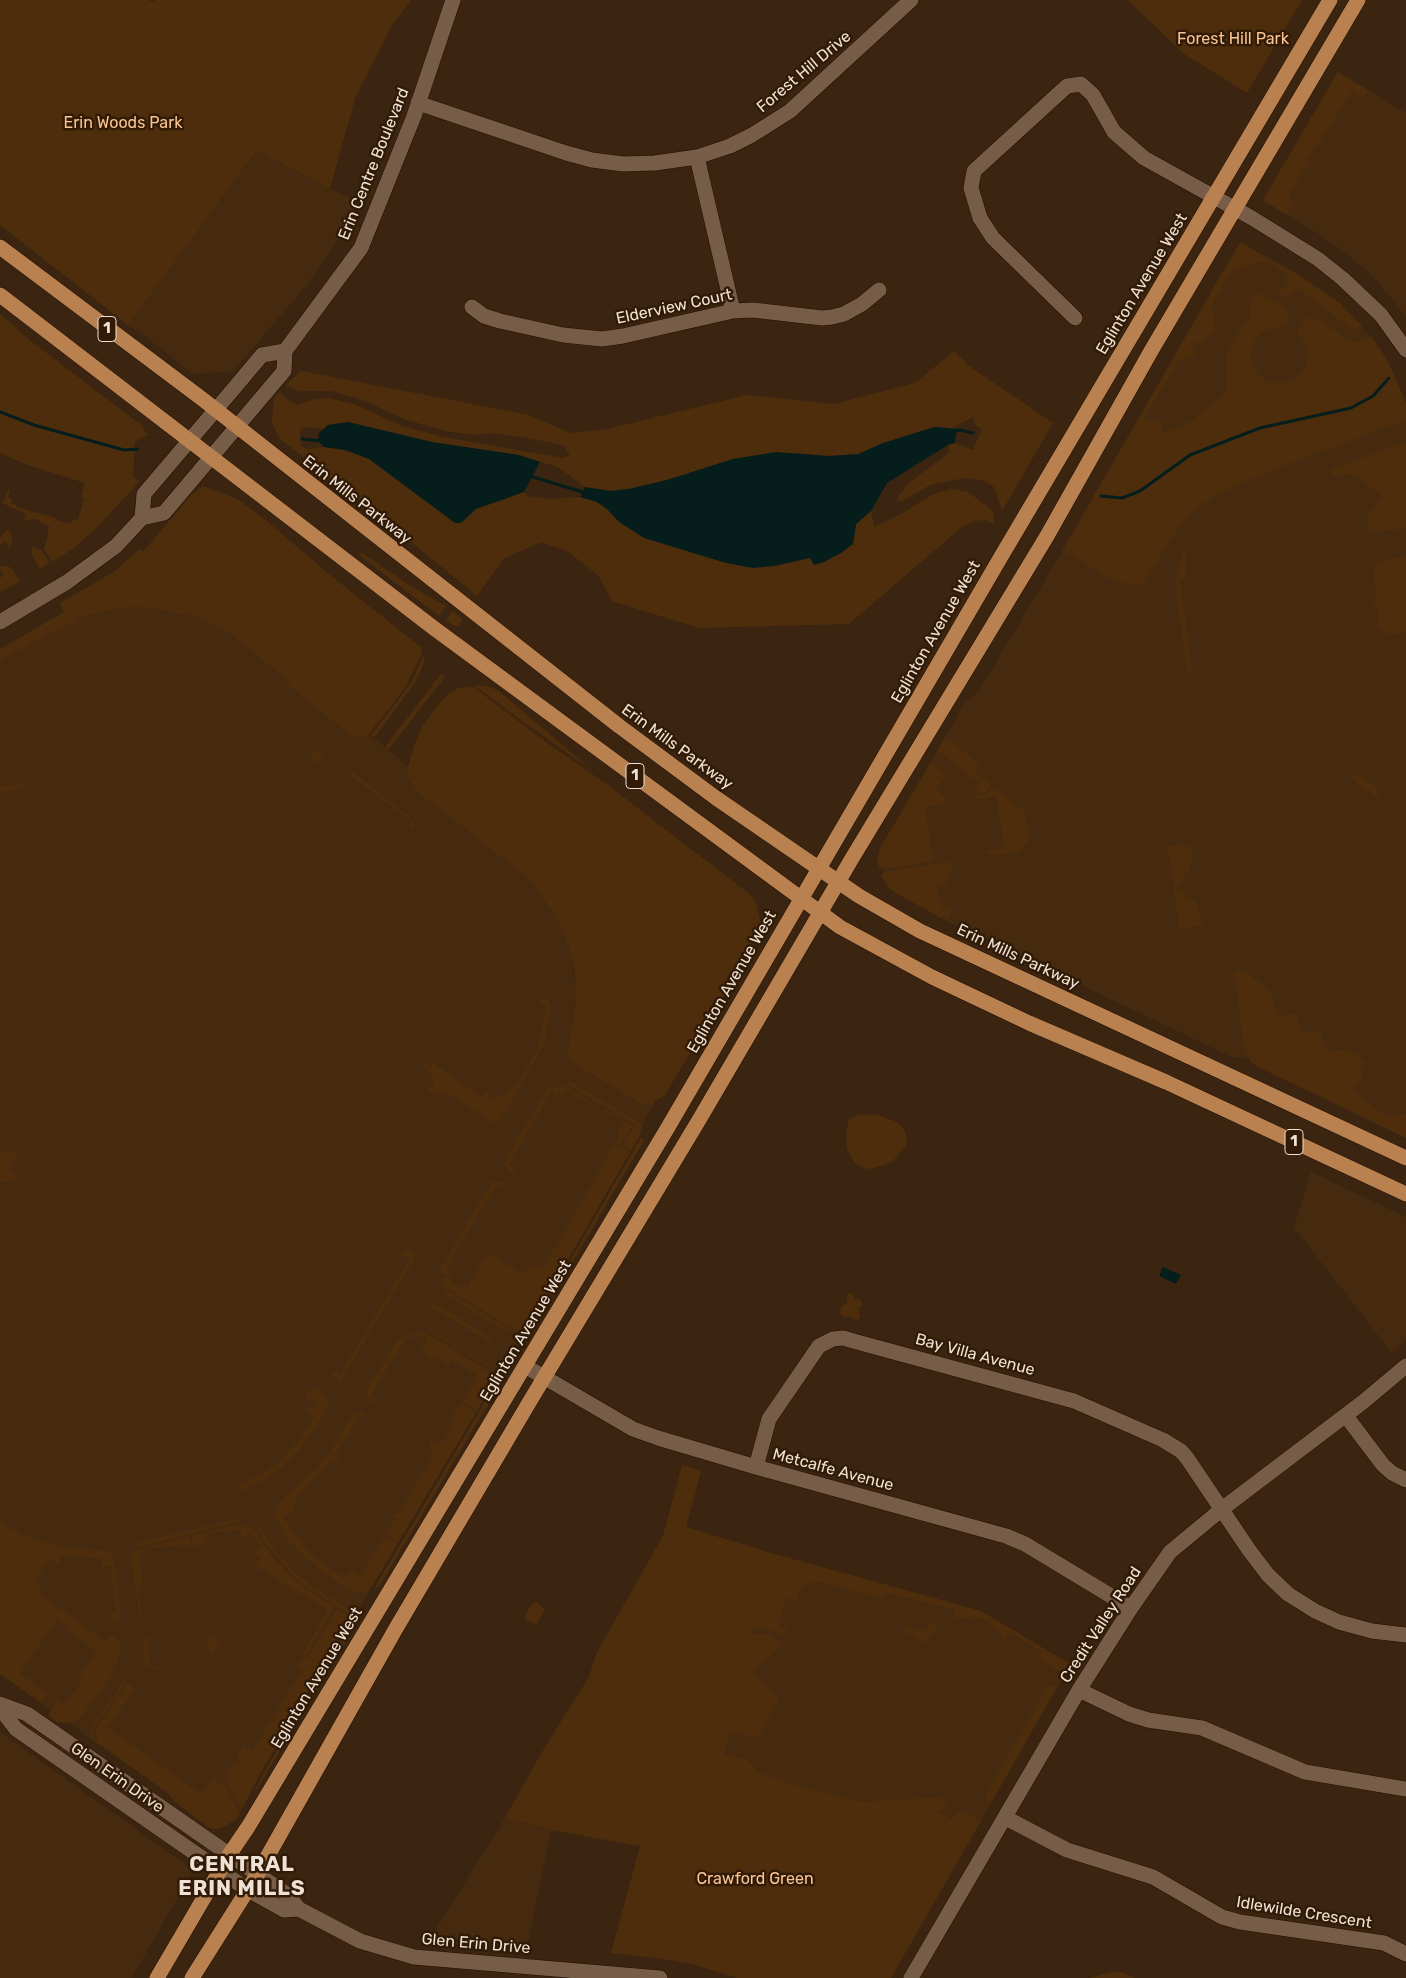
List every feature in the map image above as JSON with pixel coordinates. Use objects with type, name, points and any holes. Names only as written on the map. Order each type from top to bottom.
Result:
[{"type":"main road","name":"Eglinton Avenue West","points":[[157,1978],[220,1870],[248,1827],[666,1129],[1330,0]]},
{"type":"main road","points":[[192,1978],[257,1875],[396,1630],[544,1377],[699,1120],[820,912],[1047,536],[1235,208],[1358,0]]},
{"type":"main road","name":"Erin Mills Parkway","points":[[0,247],[216,410],[619,726],[716,798],[859,896],[920,930],[1406,1158]]},
{"type":"main road","name":"1","points":[[0,295],[435,629],[840,927],[932,978],[1038,1027],[1156,1077],[1406,1194]]},
{"type":"street","name":"Erin Centre Boulevard","points":[[142,518],[164,513],[284,371],[285,351],[361,248],[418,103],[453,0]]},
{"type":"street","name":"Forest Hill Drive","points":[[418,103],[592,160],[623,164],[655,163],[697,157],[730,146],[752,135],[790,111],[912,0]]},
{"type":"street","points":[[1075,318],[993,238],[980,218],[971,188],[974,171],[1066,86],[1081,84],[1093,95],[1114,132],[1144,158],[1235,208],[1318,259],[1343,279],[1381,315],[1406,350]]},
{"type":"street","points":[[697,157],[733,311]]},
{"type":"street","name":"Elderview Court","points":[[472,307],[484,316],[500,321],[563,335],[594,339],[624,336],[733,311],[753,310],[822,318],[832,317],[844,314],[862,304],[880,290]]},
{"type":"street","points":[[0,622],[67,582],[116,546],[142,518],[144,494],[262,355],[285,351]]},
{"type":"street","name":"Bay Villa Avenue","points":[[756,1467],[769,1419],[819,1346],[834,1339],[843,1338],[1067,1398],[1163,1440],[1181,1451],[1188,1458],[1268,1575],[1288,1594],[1314,1611],[1339,1622],[1372,1631],[1406,1635]]},
{"type":"street","name":"Metcalfe Avenue","points":[[525,1366],[633,1429],[663,1440],[1006,1536],[1025,1544],[1131,1608]]},
{"type":"street","name":"Credit Valley Road","points":[[911,1978],[1080,1690],[1131,1608],[1170,1552],[1222,1509],[1346,1416],[1406,1366]]},
{"type":"street","points":[[1346,1416],[1382,1465],[1406,1480]]},
{"type":"street","points":[[1080,1690],[1129,1714],[1148,1720],[1202,1728],[1305,1772],[1406,1788]]},
{"type":"street","name":"Glen Erin Drive","points":[[0,1706],[28,1714],[289,1896],[299,1909],[360,1942],[414,1957],[660,1978]]},
{"type":"street","name":"Glen Erin Drive","points":[[0,1706],[16,1729],[248,1890],[284,1910],[299,1909]]},
{"type":"street","name":"Idlewilde Crescent","points":[[1006,1818],[1067,1850],[1153,1877],[1222,1917],[1240,1922],[1384,1944],[1406,1954]]},
{"type":"shaded area","points":[[1338,72],[1406,113],[1406,316],[1372,275],[1346,253],[1263,200]]},
{"type":"shaded area","points":[[257,150],[330,189],[359,201],[346,227],[308,283],[233,371],[193,374],[128,325]]},
{"type":"shaded area","points":[[1241,243],[1295,273],[1340,303],[1381,350],[1406,403],[1406,1138],[1257,1067],[1248,1058],[1232,1057],[941,918],[891,890],[882,879],[881,876],[884,869],[879,866],[877,861],[880,848],[965,703],[979,691]]},
{"type":"shaded area","points":[[135,607],[157,609],[187,616],[189,613],[229,633],[289,681],[287,684],[352,737],[353,735],[364,737],[369,734],[408,767],[407,771],[523,874],[535,886],[554,914],[564,933],[571,954],[576,993],[575,1015],[568,1050],[570,1059],[573,1063],[640,1103],[654,1105],[642,1125],[642,1131],[562,1270],[533,1325],[523,1330],[476,1413],[263,1768],[237,1819],[222,1828],[216,1829],[208,1827],[168,1793],[0,1674],[0,649],[76,617]]},
{"type":"shaded area","points":[[1311,1172],[1406,1217],[1406,1339],[1392,1353],[1294,1227]]},
{"type":"shaded area","points":[[771,1553],[981,1611],[1070,1664],[976,1830],[938,1811],[924,1823],[720,1767],[747,1646]]},
{"type":"shaded area","points":[[0,1732],[193,1870],[132,1978],[0,1978]]},
{"type":"shaded area","points":[[505,1818],[551,1830],[527,1946],[432,1936]]},
{"type":"green space","name":"Erin Woods Park","points":[[0,0],[148,0],[153,2],[155,0],[411,0],[391,27],[355,98],[330,189],[257,150],[128,325],[0,225]]},
{"type":"green space","name":"Forest Hill Park","points":[[1128,0],[1302,0],[1247,93],[1183,53]]},
{"type":"green space","points":[[1338,72],[1369,91],[1364,98],[1352,91],[1307,160],[1309,162],[1289,194],[1293,206],[1286,215],[1263,200]]},
{"type":"green space","points":[[1241,243],[1295,273],[1340,303],[1362,326],[1349,327],[1301,290],[1293,291],[1285,297],[1282,295],[1278,290],[1279,288],[1284,288],[1288,283],[1287,275],[1270,263],[1259,261],[1232,272],[1212,304],[1215,328],[1213,333],[1203,341],[1195,343],[1192,347],[1196,351],[1193,356],[1179,360],[1144,418],[1152,421],[1161,421],[1163,433],[1190,422],[1220,398],[1226,390],[1227,372],[1225,356],[1240,329],[1250,319],[1250,301],[1254,295],[1260,294],[1285,307],[1290,316],[1286,327],[1274,327],[1264,331],[1256,338],[1251,348],[1251,360],[1255,370],[1262,378],[1272,383],[1284,383],[1294,380],[1302,372],[1307,362],[1308,351],[1304,341],[1297,332],[1303,321],[1307,318],[1318,319],[1346,339],[1354,342],[1371,336],[1389,364],[1406,403],[1406,420],[1265,473],[1218,494],[1198,507],[1179,527],[1146,579],[1148,581],[1142,584],[1129,584],[1114,581],[1063,550]]},
{"type":"green space","points":[[0,314],[31,341],[141,425],[148,435],[135,441],[133,476],[139,482],[97,527],[75,547],[52,562],[44,549],[50,527],[36,519],[23,521],[26,514],[2,503],[8,490],[10,491],[8,498],[12,499],[11,504],[16,505],[16,507],[56,518],[56,520],[66,523],[72,523],[74,519],[78,520],[84,499],[81,497],[85,483],[25,464],[0,453]]},
{"type":"green space","points":[[954,351],[969,366],[1053,423],[1002,511],[994,487],[983,480],[964,478],[930,485],[902,501],[897,501],[899,495],[910,482],[949,453],[948,445],[955,443],[973,450],[982,429],[976,426],[973,417],[952,428],[935,427],[913,433],[858,454],[829,456],[795,453],[733,459],[667,480],[629,489],[610,491],[585,487],[558,467],[519,455],[432,442],[348,422],[328,425],[324,429],[306,427],[300,430],[301,446],[306,449],[324,447],[345,450],[369,459],[455,523],[461,523],[476,509],[524,492],[527,496],[549,499],[580,497],[597,502],[607,509],[619,522],[774,566],[810,558],[853,544],[856,524],[871,511],[874,527],[903,513],[931,495],[952,489],[968,492],[993,511],[994,524],[985,520],[964,525],[849,624],[699,628],[612,601],[598,575],[567,551],[541,542],[503,559],[477,596],[388,523],[279,438],[272,422],[274,399],[279,392],[297,405],[315,399],[329,398],[354,404],[402,426],[443,437],[563,458],[570,455],[563,445],[492,433],[475,435],[445,431],[404,419],[363,400],[332,391],[299,391],[285,386],[301,371],[529,415],[570,433],[603,430],[747,395],[834,404],[915,383]]},
{"type":"green space","points":[[1406,442],[1406,528],[1368,533],[1367,516],[1382,496],[1351,474],[1335,476],[1329,470]]},
{"type":"green space","points":[[203,486],[237,499],[262,517],[330,575],[422,648],[421,655],[405,688],[365,737],[352,737],[287,684],[289,681],[229,633],[189,613],[187,616],[157,609],[135,607],[76,617],[77,621],[45,635],[0,661],[0,649],[64,612],[60,603],[115,571],[139,549],[143,552],[191,495]]},
{"type":"green space","points":[[8,529],[13,539],[9,547],[6,541],[0,545],[0,537]]},
{"type":"green space","points":[[32,547],[41,549],[49,563],[40,569],[31,553]]},
{"type":"green space","points":[[361,552],[412,587],[446,606],[439,616],[359,555]]},
{"type":"green space","points":[[1183,553],[1185,553],[1187,578],[1180,580],[1192,668],[1188,674],[1175,589],[1177,570]]},
{"type":"green space","points":[[1406,556],[1406,632],[1388,635],[1378,627],[1377,620],[1379,617],[1378,609],[1375,607],[1374,602],[1377,601],[1373,569],[1379,561]]},
{"type":"green space","points":[[0,566],[8,566],[12,569],[20,581],[0,592],[0,578],[4,575],[0,570]]},
{"type":"green space","points":[[452,611],[463,619],[458,626],[454,626],[446,620]]},
{"type":"green space","points":[[423,656],[425,656],[423,665],[416,681],[375,737],[371,735],[413,679]]},
{"type":"green space","points":[[441,674],[445,677],[388,750],[385,747]]},
{"type":"green space","points":[[474,685],[487,686],[499,691],[593,771],[522,721]]},
{"type":"green space","points":[[472,686],[550,745],[605,783],[752,896],[756,903],[761,925],[755,943],[665,1095],[654,1102],[654,1105],[640,1103],[573,1063],[568,1055],[568,1050],[576,1004],[575,974],[564,933],[554,914],[535,886],[523,874],[416,790],[408,778],[408,767],[422,727],[448,694],[456,689]]},
{"type":"green space","points":[[944,739],[949,739],[979,764],[974,771],[991,784],[984,793],[974,792],[980,783],[938,751]]},
{"type":"green space","points":[[316,749],[324,755],[316,763],[310,759]]},
{"type":"green space","points":[[930,765],[935,766],[945,774],[936,790],[944,796],[945,804],[925,807],[933,861],[884,869],[879,866],[877,861],[880,848]]},
{"type":"green space","points":[[352,771],[414,821],[411,830],[408,828],[412,822],[349,774]]},
{"type":"green space","points":[[1352,776],[1365,777],[1366,780],[1377,788],[1378,798],[1352,779]]},
{"type":"green space","points":[[23,783],[24,787],[0,793],[0,787]]},
{"type":"green space","points":[[992,788],[1025,811],[1029,841],[1023,845],[1021,852],[994,856],[986,850],[1004,848],[996,796],[976,799],[978,795],[986,795]]},
{"type":"green space","points":[[1185,844],[1193,850],[1190,870],[1183,877],[1180,886],[1174,887],[1168,848],[1169,846]]},
{"type":"green space","points":[[950,862],[952,869],[945,885],[938,884],[937,892],[943,909],[950,904],[953,908],[948,918],[943,915],[941,918],[891,890],[881,876],[884,872]]},
{"type":"green space","points":[[1181,889],[1186,897],[1195,900],[1203,925],[1179,927],[1174,890]]},
{"type":"green space","points":[[1244,971],[1272,992],[1278,1016],[1297,1014],[1301,1033],[1320,1032],[1326,1051],[1349,1050],[1366,1062],[1360,1069],[1363,1076],[1353,1091],[1387,1117],[1406,1114],[1406,1138],[1252,1063],[1244,1049],[1234,972]]},
{"type":"green space","points":[[545,998],[550,1004],[551,1009],[543,1046],[501,1119],[487,1125],[491,1120],[441,1090],[437,1096],[428,1091],[427,1088],[434,1086],[431,1073],[426,1071],[423,1061],[430,1066],[433,1063],[482,1098],[487,1090],[491,1100],[505,1094],[517,1084],[538,1048],[547,1005],[542,1004],[540,1001]]},
{"type":"green space","points":[[569,1081],[638,1122],[642,1126],[641,1128],[567,1084]]},
{"type":"green space","points":[[558,1085],[558,1095],[551,1092],[509,1165],[516,1170],[514,1173],[508,1171],[504,1165],[514,1144],[548,1088],[551,1090]]},
{"type":"green space","points":[[560,1085],[589,1100],[587,1102],[566,1089],[560,1097]]},
{"type":"green space","points":[[605,1109],[632,1126],[620,1144],[616,1142],[619,1137],[616,1133],[623,1122],[604,1111]]},
{"type":"green space","points":[[859,1114],[877,1115],[897,1122],[904,1129],[907,1140],[906,1145],[893,1161],[869,1169],[861,1167],[854,1162],[847,1148],[846,1134],[849,1120]]},
{"type":"green space","points":[[634,1127],[642,1131],[631,1151],[622,1145]]},
{"type":"green space","points":[[641,1138],[644,1140],[557,1289],[564,1271]]},
{"type":"green space","points":[[615,1144],[630,1152],[562,1270],[533,1325],[523,1330],[515,1330],[444,1286],[442,1279],[454,1275],[451,1282],[461,1288],[464,1284],[468,1286],[488,1253],[524,1274],[531,1264],[542,1270]]},
{"type":"green space","points":[[0,1151],[8,1153],[15,1151],[18,1153],[8,1170],[17,1176],[13,1182],[0,1182]]},
{"type":"green space","points":[[494,1181],[503,1182],[505,1189],[497,1184],[447,1268],[453,1272],[442,1277],[444,1273],[439,1270],[488,1187]]},
{"type":"green space","points":[[406,1248],[414,1253],[415,1258],[340,1382],[332,1377],[331,1373],[333,1370],[340,1374],[409,1260],[401,1255]]},
{"type":"green space","points":[[444,1290],[515,1333],[507,1332],[443,1293]]},
{"type":"green space","points":[[852,1293],[854,1299],[860,1300],[863,1304],[859,1308],[860,1318],[855,1320],[850,1316],[844,1317],[840,1313],[841,1307],[847,1303],[847,1294]]},
{"type":"green space","points":[[434,1303],[492,1338],[490,1342],[432,1308]]},
{"type":"green space","points":[[426,1329],[486,1363],[494,1370]]},
{"type":"green space","points":[[422,1331],[492,1374],[494,1381],[477,1410],[462,1402],[477,1375],[452,1360],[449,1365],[421,1352],[427,1339],[419,1335],[416,1341],[414,1334]]},
{"type":"green space","points":[[405,1334],[406,1336],[412,1334],[412,1341],[406,1338],[371,1396],[378,1400],[374,1403],[367,1396],[366,1391],[395,1343]]},
{"type":"green space","points":[[495,1385],[497,1385],[495,1393],[380,1585],[374,1589]]},
{"type":"green space","points":[[313,1388],[318,1389],[325,1395],[328,1404],[311,1435],[292,1459],[276,1472],[261,1482],[240,1491],[238,1485],[263,1473],[280,1461],[300,1439],[314,1416],[307,1412],[308,1408],[317,1406],[315,1398],[307,1400],[306,1395],[308,1391]]},
{"type":"green space","points":[[461,1404],[476,1413],[398,1542],[385,1534],[395,1518],[389,1515],[399,1513],[432,1457],[429,1447],[431,1442],[439,1446],[454,1421],[450,1419],[455,1409]]},
{"type":"green space","points":[[358,1412],[364,1413],[367,1419],[360,1415],[335,1456],[341,1461],[331,1462],[296,1497],[294,1511],[283,1517],[299,1540],[316,1558],[346,1578],[351,1570],[360,1576],[384,1536],[396,1543],[397,1545],[369,1591],[364,1593],[347,1588],[311,1563],[289,1541],[275,1513],[277,1503],[316,1470],[352,1415]]},
{"type":"green space","name":"Crawford Green","points":[[682,1465],[701,1471],[686,1527],[771,1553],[981,1611],[1070,1664],[1065,1673],[1056,1669],[1038,1658],[1042,1652],[1010,1632],[1004,1642],[994,1626],[984,1619],[976,1617],[953,1619],[955,1610],[885,1592],[883,1599],[819,1582],[810,1583],[803,1587],[796,1601],[786,1598],[779,1626],[787,1629],[785,1637],[768,1629],[751,1628],[751,1633],[770,1635],[783,1644],[752,1673],[779,1700],[758,1738],[730,1731],[724,1754],[747,1759],[758,1772],[784,1782],[862,1802],[941,1797],[948,1804],[938,1812],[953,1819],[956,1814],[963,1811],[981,1821],[891,1978],[737,1978],[699,1966],[671,1960],[611,1953],[640,1846],[551,1830],[505,1818],[542,1752],[589,1677],[597,1652],[663,1536]]},
{"type":"green space","points":[[239,1518],[240,1521],[135,1548],[135,1545],[139,1543]]},
{"type":"green space","points":[[0,1522],[23,1535],[61,1547],[104,1550],[111,1554],[114,1561],[121,1618],[117,1623],[110,1618],[109,1614],[116,1612],[111,1566],[102,1567],[101,1558],[60,1556],[59,1565],[50,1559],[35,1580],[42,1586],[37,1592],[106,1642],[111,1635],[113,1636],[120,1641],[122,1648],[111,1676],[81,1717],[71,1723],[57,1722],[48,1715],[57,1700],[64,1705],[83,1679],[79,1676],[97,1651],[66,1630],[68,1627],[57,1620],[20,1673],[46,1693],[42,1703],[0,1674]]},
{"type":"green space","points":[[241,1524],[254,1528],[271,1556],[300,1585],[334,1607],[308,1652],[300,1658],[328,1610],[255,1566],[260,1558],[253,1553],[262,1547],[251,1533],[242,1538],[241,1530],[203,1534],[204,1546],[194,1546],[191,1536]]},
{"type":"green space","points":[[260,1527],[273,1548],[293,1571],[313,1587],[350,1610],[353,1616],[306,1587],[297,1579],[267,1545],[257,1529]]},
{"type":"green space","points":[[189,1537],[192,1546],[182,1545],[147,1549],[141,1554],[142,1577],[139,1596],[141,1613],[139,1613],[131,1556],[135,1551]]},
{"type":"green space","points":[[536,1602],[545,1609],[536,1625],[524,1618],[531,1605]]},
{"type":"green space","points":[[337,1609],[353,1618],[263,1768],[242,1809],[226,1782],[228,1778],[226,1773],[234,1762],[238,1762],[238,1754],[244,1746],[252,1751],[301,1671],[294,1667],[309,1656]]},
{"type":"green space","points":[[354,1620],[353,1630],[253,1795],[262,1776]]},
{"type":"green space","points":[[928,1624],[936,1626],[936,1628],[934,1635],[926,1637],[928,1645],[903,1630],[905,1626],[926,1632]]},
{"type":"green space","points":[[209,1635],[221,1641],[210,1659],[207,1636]]},
{"type":"green space","points":[[149,1637],[154,1639],[147,1642],[150,1667],[158,1667],[156,1671],[145,1666],[143,1640]]},
{"type":"green space","points":[[124,1681],[126,1682],[94,1727],[93,1740],[91,1738],[92,1726]]},
{"type":"green space","points":[[128,1683],[135,1689],[107,1727],[201,1794],[216,1773],[216,1780],[220,1784],[224,1784],[240,1813],[236,1819],[222,1828],[208,1827],[175,1802],[168,1793],[96,1742],[97,1728]]},
{"type":"green space","points":[[1050,1686],[1057,1687],[991,1803],[987,1801],[986,1794],[1047,1688]]},
{"type":"green space","points":[[1118,1971],[1135,1978],[1089,1978]]},
{"type":"water","points":[[348,422],[432,442],[519,455],[540,462],[524,492],[476,509],[461,523],[455,523],[369,459],[345,450],[324,447],[318,441],[319,433],[328,425]]},
{"type":"water","points":[[935,427],[957,429],[955,443],[948,445],[887,483],[871,511],[856,524],[853,544],[841,553],[814,565],[810,558],[774,566],[753,568],[726,563],[644,538],[619,522],[607,509],[597,502],[580,497],[585,487],[610,491],[629,489],[667,480],[733,459],[776,452],[829,456],[858,454],[883,443]]},
{"type":"water","points":[[1163,1267],[1181,1275],[1176,1284],[1159,1276]]},
{"type":"waterway","points":[[1101,496],[1122,498],[1140,491],[1190,455],[1260,428],[1351,408],[1373,396],[1389,378]]},
{"type":"waterway","points":[[0,412],[34,425],[124,450],[138,449]]},
{"type":"waterway","points":[[954,431],[960,430],[973,433]]},
{"type":"waterway","points":[[302,439],[321,441]]},
{"type":"waterway","points":[[530,476],[586,493]]},
{"type":"district","name":"CENTRAL ERIN MILLS","points":[[242,1877]]}]
